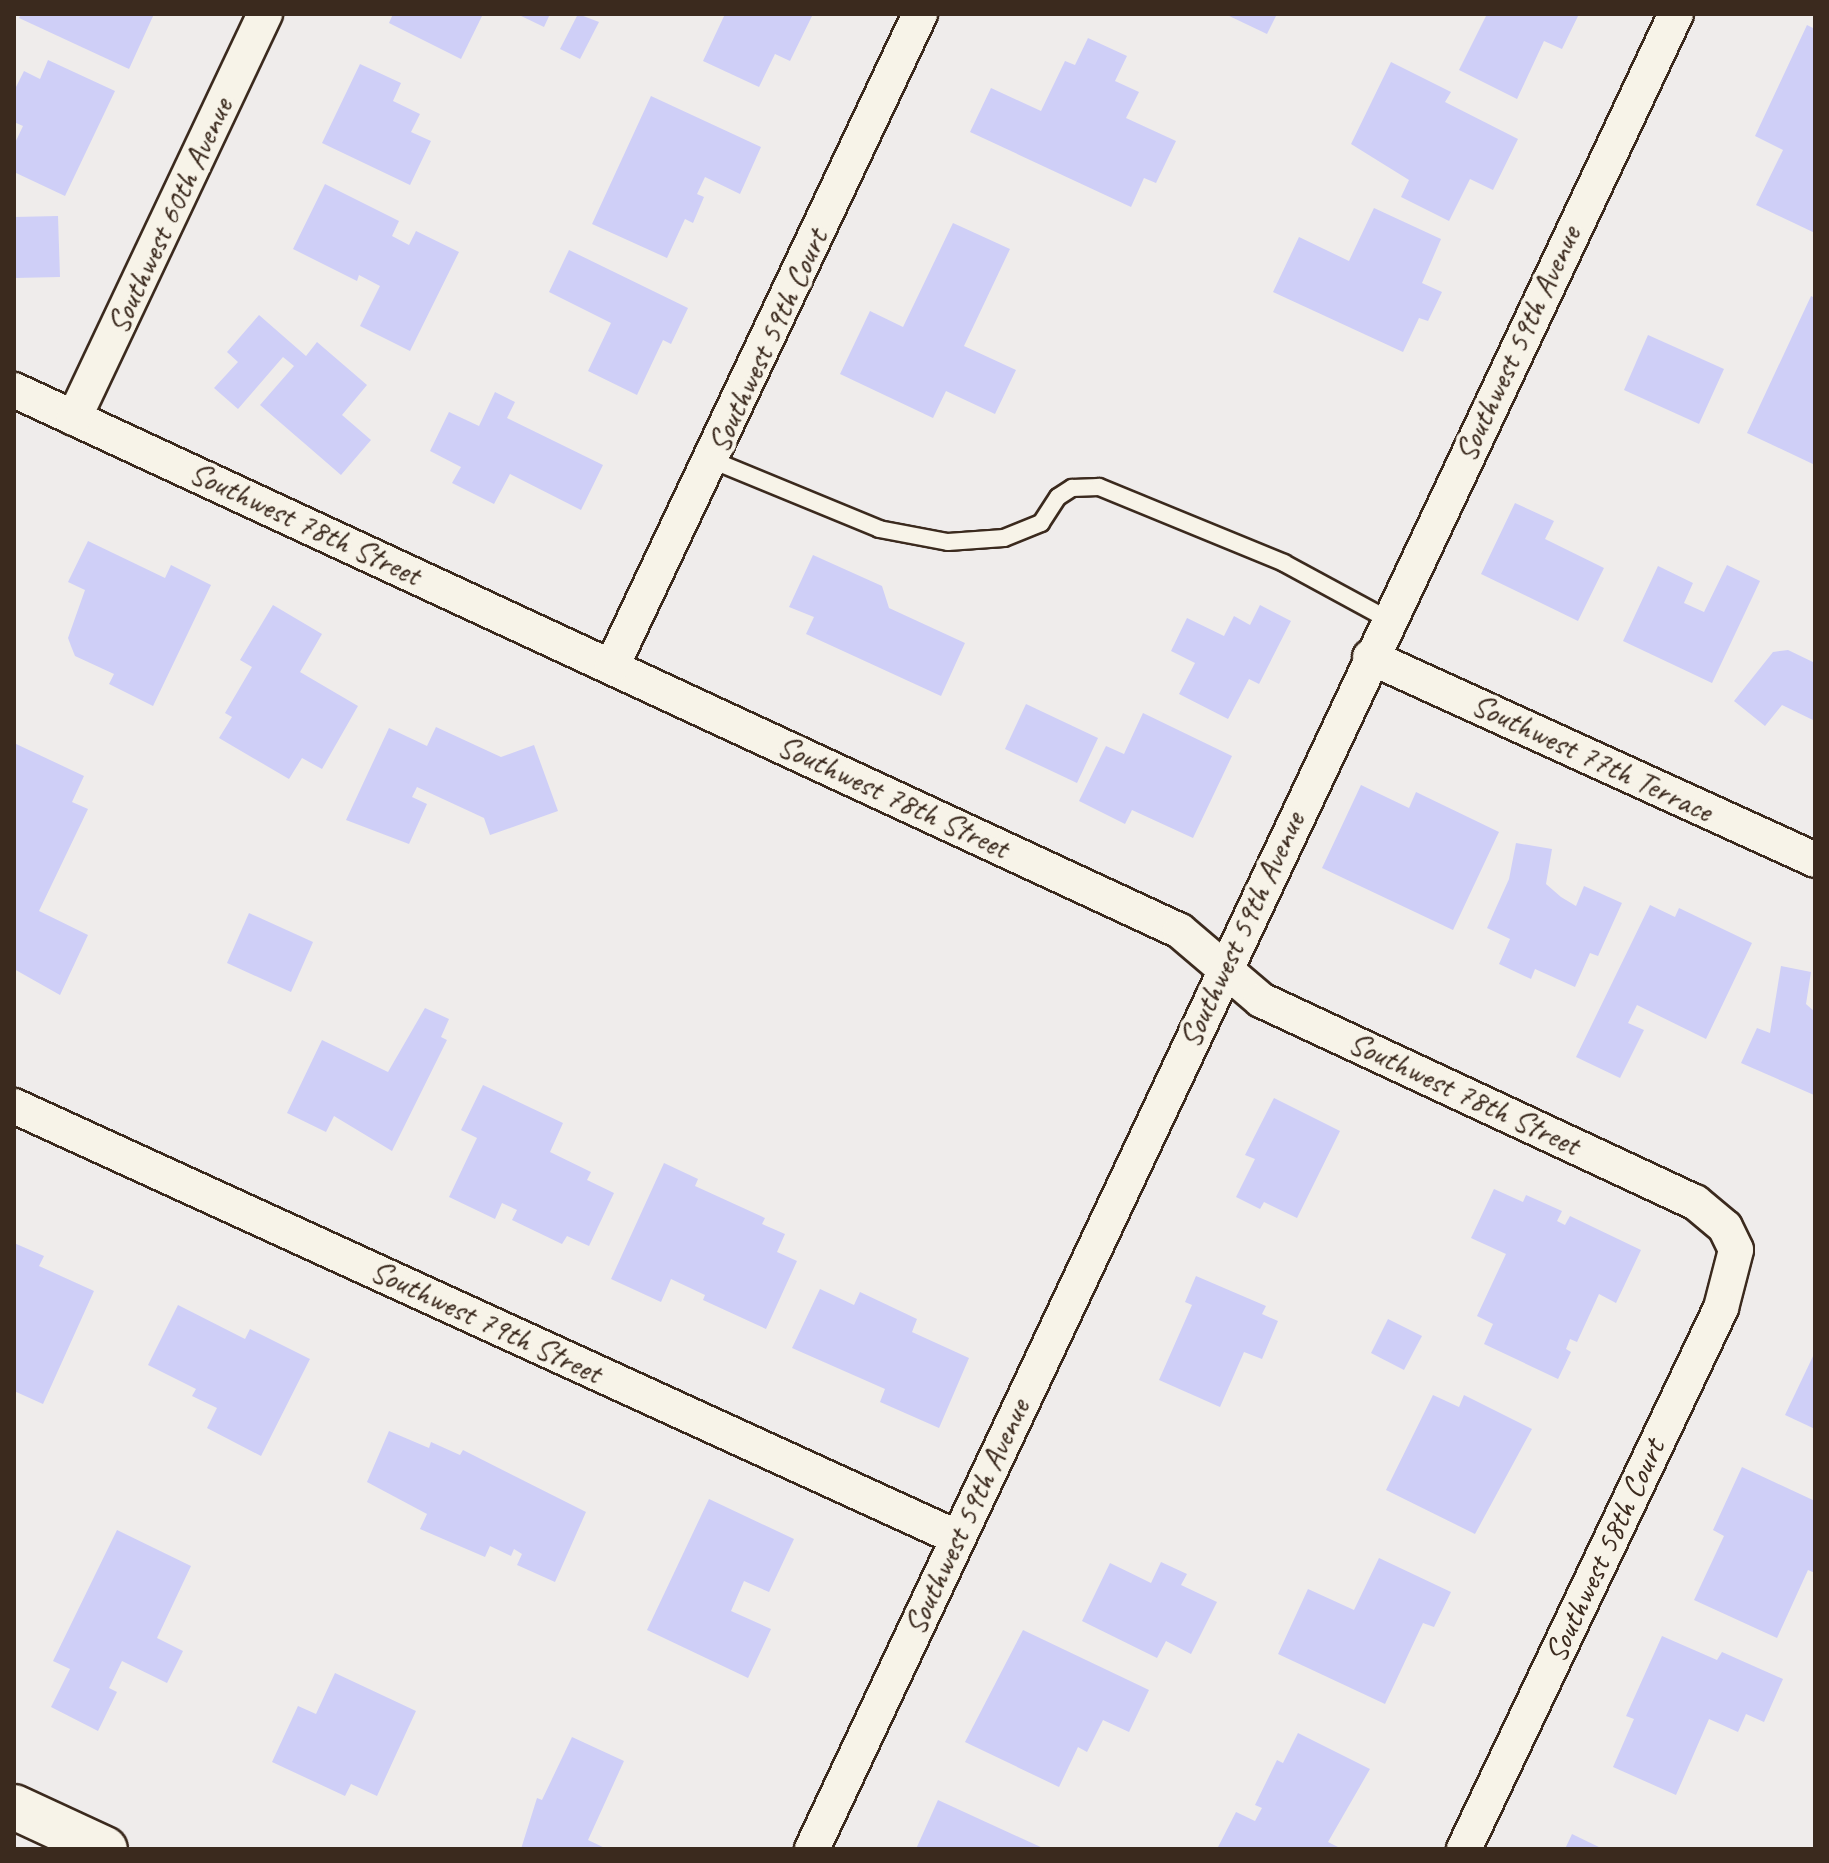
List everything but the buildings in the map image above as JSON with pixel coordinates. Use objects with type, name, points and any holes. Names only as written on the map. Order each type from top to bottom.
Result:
[{"type":"street","name":"Southwest 60th Avenue","points":[[74,418],[265,14]]},
{"type":"street","name":"Southwest 59th Court","points":[[612,666],[712,460],[920,14]]},
{"type":"street","name":"Southwest 59th Avenue","points":[[812,1849],[1387,619],[1676,14]]},
{"type":"street","name":"Southwest 78th Street","points":[[14,390],[1180,931],[1261,1000],[1695,1202],[1725,1227],[1736,1250]]},
{"type":"street","name":"Southwest 77th Terrace","points":[[1370,657],[1815,860]]},
{"type":"street","name":"Southwest 79th Street","points":[[14,1106],[958,1538]]},
{"type":"street","name":"Southwest 58th Court","points":[[1464,1849],[1721,1308],[1736,1250]]},
{"type":"street","points":[[14,1807],[105,1849]]},
{"type":"lane","points":[[712,460],[879,529],[948,542],[1004,538],[1041,523],[1058,497],[1072,488],[1099,487],[1284,563],[1387,619]]}]
